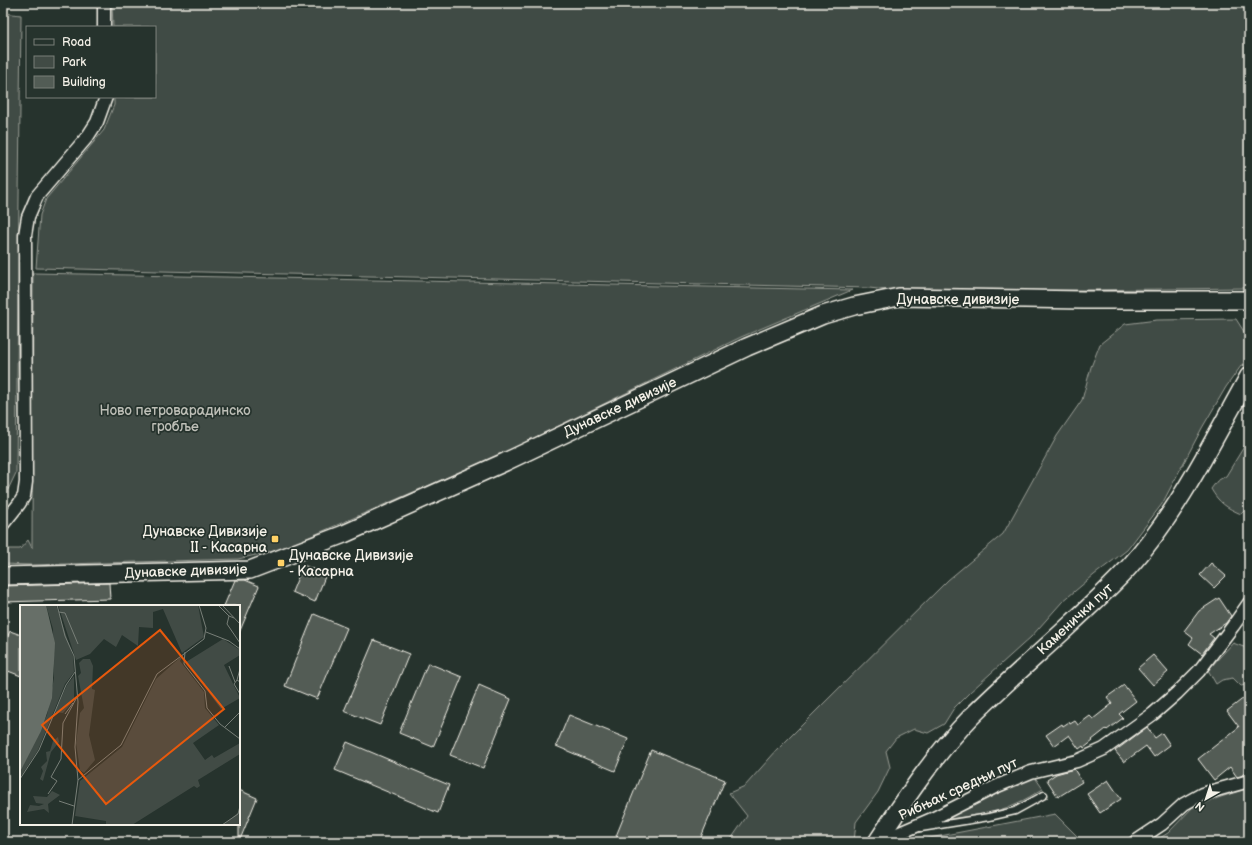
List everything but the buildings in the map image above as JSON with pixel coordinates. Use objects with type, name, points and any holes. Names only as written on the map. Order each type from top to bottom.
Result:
[{"type":"street","points":[[104,3],[104,26]]},
{"type":"street","points":[[3,524],[24,496],[26,482],[25,235],[28,218],[37,196],[88,136],[97,122],[106,98]]},
{"type":"street","name":"Дунавске дивизије","points":[[3,576],[250,570],[344,534],[505,462],[747,348],[823,315],[854,306],[899,297],[1083,300],[1249,300]]},
{"type":"street","name":"Каменички пут","points":[[878,842],[901,805],[936,758],[970,718],[1102,595],[1158,531],[1182,494],[1249,376]]},
{"type":"street","name":"Рибњак средњи пут","points":[[878,842],[906,831],[995,787],[1031,772],[1077,761],[1104,749],[1153,714],[1199,671],[1249,602]]},
{"type":"street","points":[[1135,842],[1162,824],[1184,804],[1202,794],[1249,782]]},
{"type":"lane","points":[[906,831],[990,817],[1015,811],[1044,795]]},
{"type":"green space","points":[[112,3],[1249,3],[1249,288],[906,292],[869,288],[36,268],[40,215],[46,199],[104,130],[114,105],[114,98],[156,98],[156,26],[113,26]]},
{"type":"green space","points":[[3,13],[21,15],[16,473],[3,500]]},
{"type":"green space","name":"Ново петроварадинско гробље","points":[[33,273],[852,290],[741,337],[497,456],[279,550],[238,559],[31,565],[3,564],[3,549],[20,549],[28,540],[32,548]]},
{"type":"green space","points":[[1236,319],[1248,338],[1246,359],[1226,387],[1202,428],[1162,504],[1127,550],[1062,602],[1031,637],[954,708],[944,724],[928,733],[914,729],[896,738],[886,751],[890,767],[878,792],[856,822],[854,842],[729,842],[747,816],[729,793],[745,786],[777,750],[948,580],[1003,534],[1057,436],[1082,400],[1091,367],[1100,344],[1125,324],[1157,320]]},
{"type":"green space","points":[[1245,445],[1249,447],[1249,506],[1241,514],[1224,504],[1217,498],[1211,489],[1217,481],[1226,476]]},
{"type":"green space","points":[[1233,643],[1249,649],[1249,684],[1241,686],[1233,678],[1222,680],[1216,684],[1208,670]]},
{"type":"green space","points":[[1034,776],[1043,789],[1026,799],[997,811],[935,821],[997,791]]},
{"type":"green space","points":[[1249,788],[1249,837],[1240,842],[1153,842],[1168,833],[1193,807]]},
{"type":"green space","points":[[1055,814],[1083,842],[917,842],[919,840]]},
{"type":"place","name":"Дунавске Дивизије II - Касарна","points":[[275,539]]},
{"type":"place","name":"Дунавске Дивизије - Касарна","points":[[281,563]]}]
